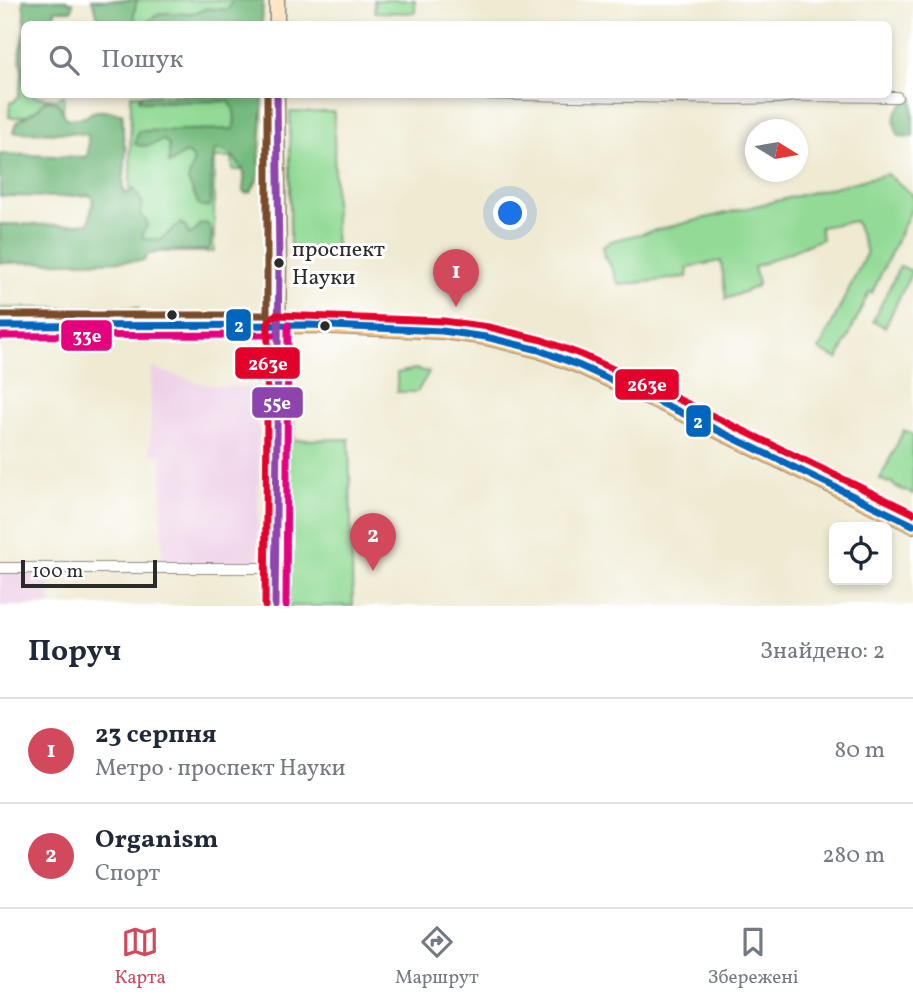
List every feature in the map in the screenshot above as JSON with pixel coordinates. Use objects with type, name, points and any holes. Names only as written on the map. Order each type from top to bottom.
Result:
[{"type":"main road","points":[[0,326],[278,326],[442,331],[486,337],[539,350],[578,365],[913,525]]},
{"type":"street","points":[[277,0],[277,21]]},
{"type":"street","points":[[892,97],[897,97]]},
{"type":"street","points":[[275,606],[277,98]]},
{"type":"street","points":[[681,98],[778,98]]},
{"type":"street","points":[[0,568],[275,568]]},
{"type":"shaded area","points":[[151,368],[207,385],[252,388],[259,391],[258,564],[162,564],[162,454],[150,454]]},
{"type":"shaded area","points":[[0,572],[51,572],[50,606],[0,606]]},
{"type":"green space","points":[[23,0],[73,2],[72,10],[55,10],[54,21],[24,21]]},
{"type":"green space","points":[[92,0],[137,0],[135,21],[98,21]]},
{"type":"green space","points":[[132,0],[257,0],[256,21],[132,21]]},
{"type":"green space","points":[[233,0],[263,0],[262,21],[148,21],[164,13],[190,13],[207,8],[227,10]]},
{"type":"green space","points":[[374,0],[415,0],[415,13],[375,12]]},
{"type":"green space","points":[[21,81],[21,98],[64,98],[63,112],[58,103],[50,100],[44,101],[29,114],[9,117],[10,102],[18,99]]},
{"type":"green space","points":[[913,97],[913,137],[899,136],[895,123],[896,113]]},
{"type":"green space","points":[[131,98],[256,98],[255,170],[233,170],[232,158],[214,158],[214,252],[129,252]]},
{"type":"green space","points":[[263,98],[258,178],[251,192],[243,191],[244,172],[234,157],[220,149],[215,151],[212,164],[210,206],[203,207],[199,205],[188,181],[194,160],[189,154],[181,155],[169,164],[169,145],[164,140],[147,146],[135,144],[138,131],[233,129],[233,107],[229,101],[139,100]]},
{"type":"green space","points":[[44,101],[58,103],[68,119],[86,117],[98,111],[122,113],[126,149],[123,188],[126,194],[134,189],[143,204],[140,211],[147,227],[143,232],[143,239],[161,239],[181,223],[190,234],[200,224],[206,223],[211,231],[210,248],[164,251],[147,255],[145,260],[140,261],[0,263],[0,224],[89,223],[93,200],[90,195],[0,196],[0,154],[88,155],[88,135],[14,132],[17,122],[39,108]]},
{"type":"green space","points":[[290,112],[334,112],[337,253],[290,253]]},
{"type":"green space","points":[[887,174],[913,195],[913,206],[838,359],[819,350],[867,252],[855,221],[820,227],[822,239],[754,267],[758,284],[756,287],[726,299],[721,261],[688,267],[687,277],[620,285],[602,248],[611,241]]},
{"type":"green space","points":[[900,266],[912,271],[885,327],[873,321]]},
{"type":"green space","points":[[0,308],[138,308],[138,314],[118,320],[80,319],[79,316],[0,318]]},
{"type":"green space","points":[[415,369],[429,372],[417,392],[397,392],[397,373]]},
{"type":"green space","points":[[289,402],[294,402],[294,440],[349,439],[353,606],[286,606]]},
{"type":"green space","points":[[904,430],[913,435],[913,494],[894,486],[892,482],[880,479]]},
{"type":"transit line","points":[[0,315],[267,315],[267,98]]},
{"type":"transit line","name":"55е","points":[[275,606],[279,262],[277,98]]},
{"type":"transit line","name":"263е","points":[[265,606],[268,325],[270,318],[276,315],[443,321],[489,327],[542,340],[657,389],[913,513]]},
{"type":"transit line","name":"33е","points":[[286,606],[288,325]]},
{"type":"transit line","name":"2","points":[[0,326],[309,325],[442,331],[486,337],[539,350],[578,365],[913,525]]},
{"type":"transit line","name":"33е","points":[[0,336],[278,335]]},
{"type":"place","name":"проспект Науки","points":[[279,263]]},
{"type":"place","name":"23 серпня","points":[[456,307]]},
{"type":"place","name":"Organism","points":[[373,571]]}]
